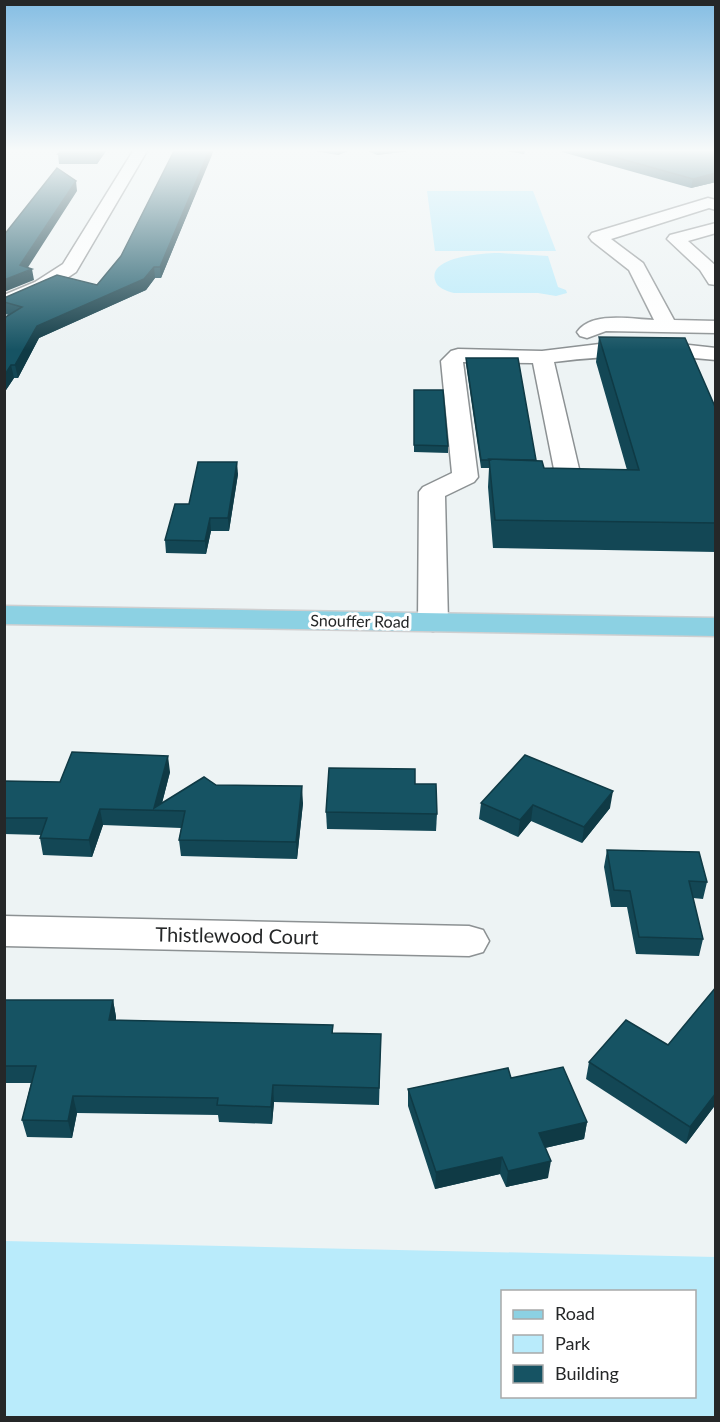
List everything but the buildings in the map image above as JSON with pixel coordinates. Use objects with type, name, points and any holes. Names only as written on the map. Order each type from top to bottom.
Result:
[{"type":"main road","name":"Snouffer Road","points":[[4,615],[716,627]]},
{"type":"street","points":[[4,302],[42,286],[70,268],[100,217]]},
{"type":"street","points":[[663,217],[598,237],[637,267],[667,327]]},
{"type":"street","points":[[636,226],[676,239],[712,272]]},
{"type":"street","points":[[676,239],[716,228]]},
{"type":"street","points":[[587,332],[603,326],[716,327]]},
{"type":"street","points":[[487,478],[452,361],[458,356],[542,357],[608,350],[680,350],[716,354]]},
{"type":"street","points":[[433,622],[432,492],[487,478],[553,478],[567,472],[542,357]]},
{"type":"street","name":"Thistlewood Court","points":[[4,931],[469,941]]},
{"type":"green space","points":[[431,217],[543,217],[556,251],[435,251]]},
{"type":"green space","points":[[500,253],[548,256],[558,287],[566,290],[567,293],[556,296],[538,293],[454,293],[442,289],[436,283],[435,272],[449,261],[471,255]]},
{"type":"green space","points":[[4,1241],[715,1257],[715,1417],[5,1417]]}]
